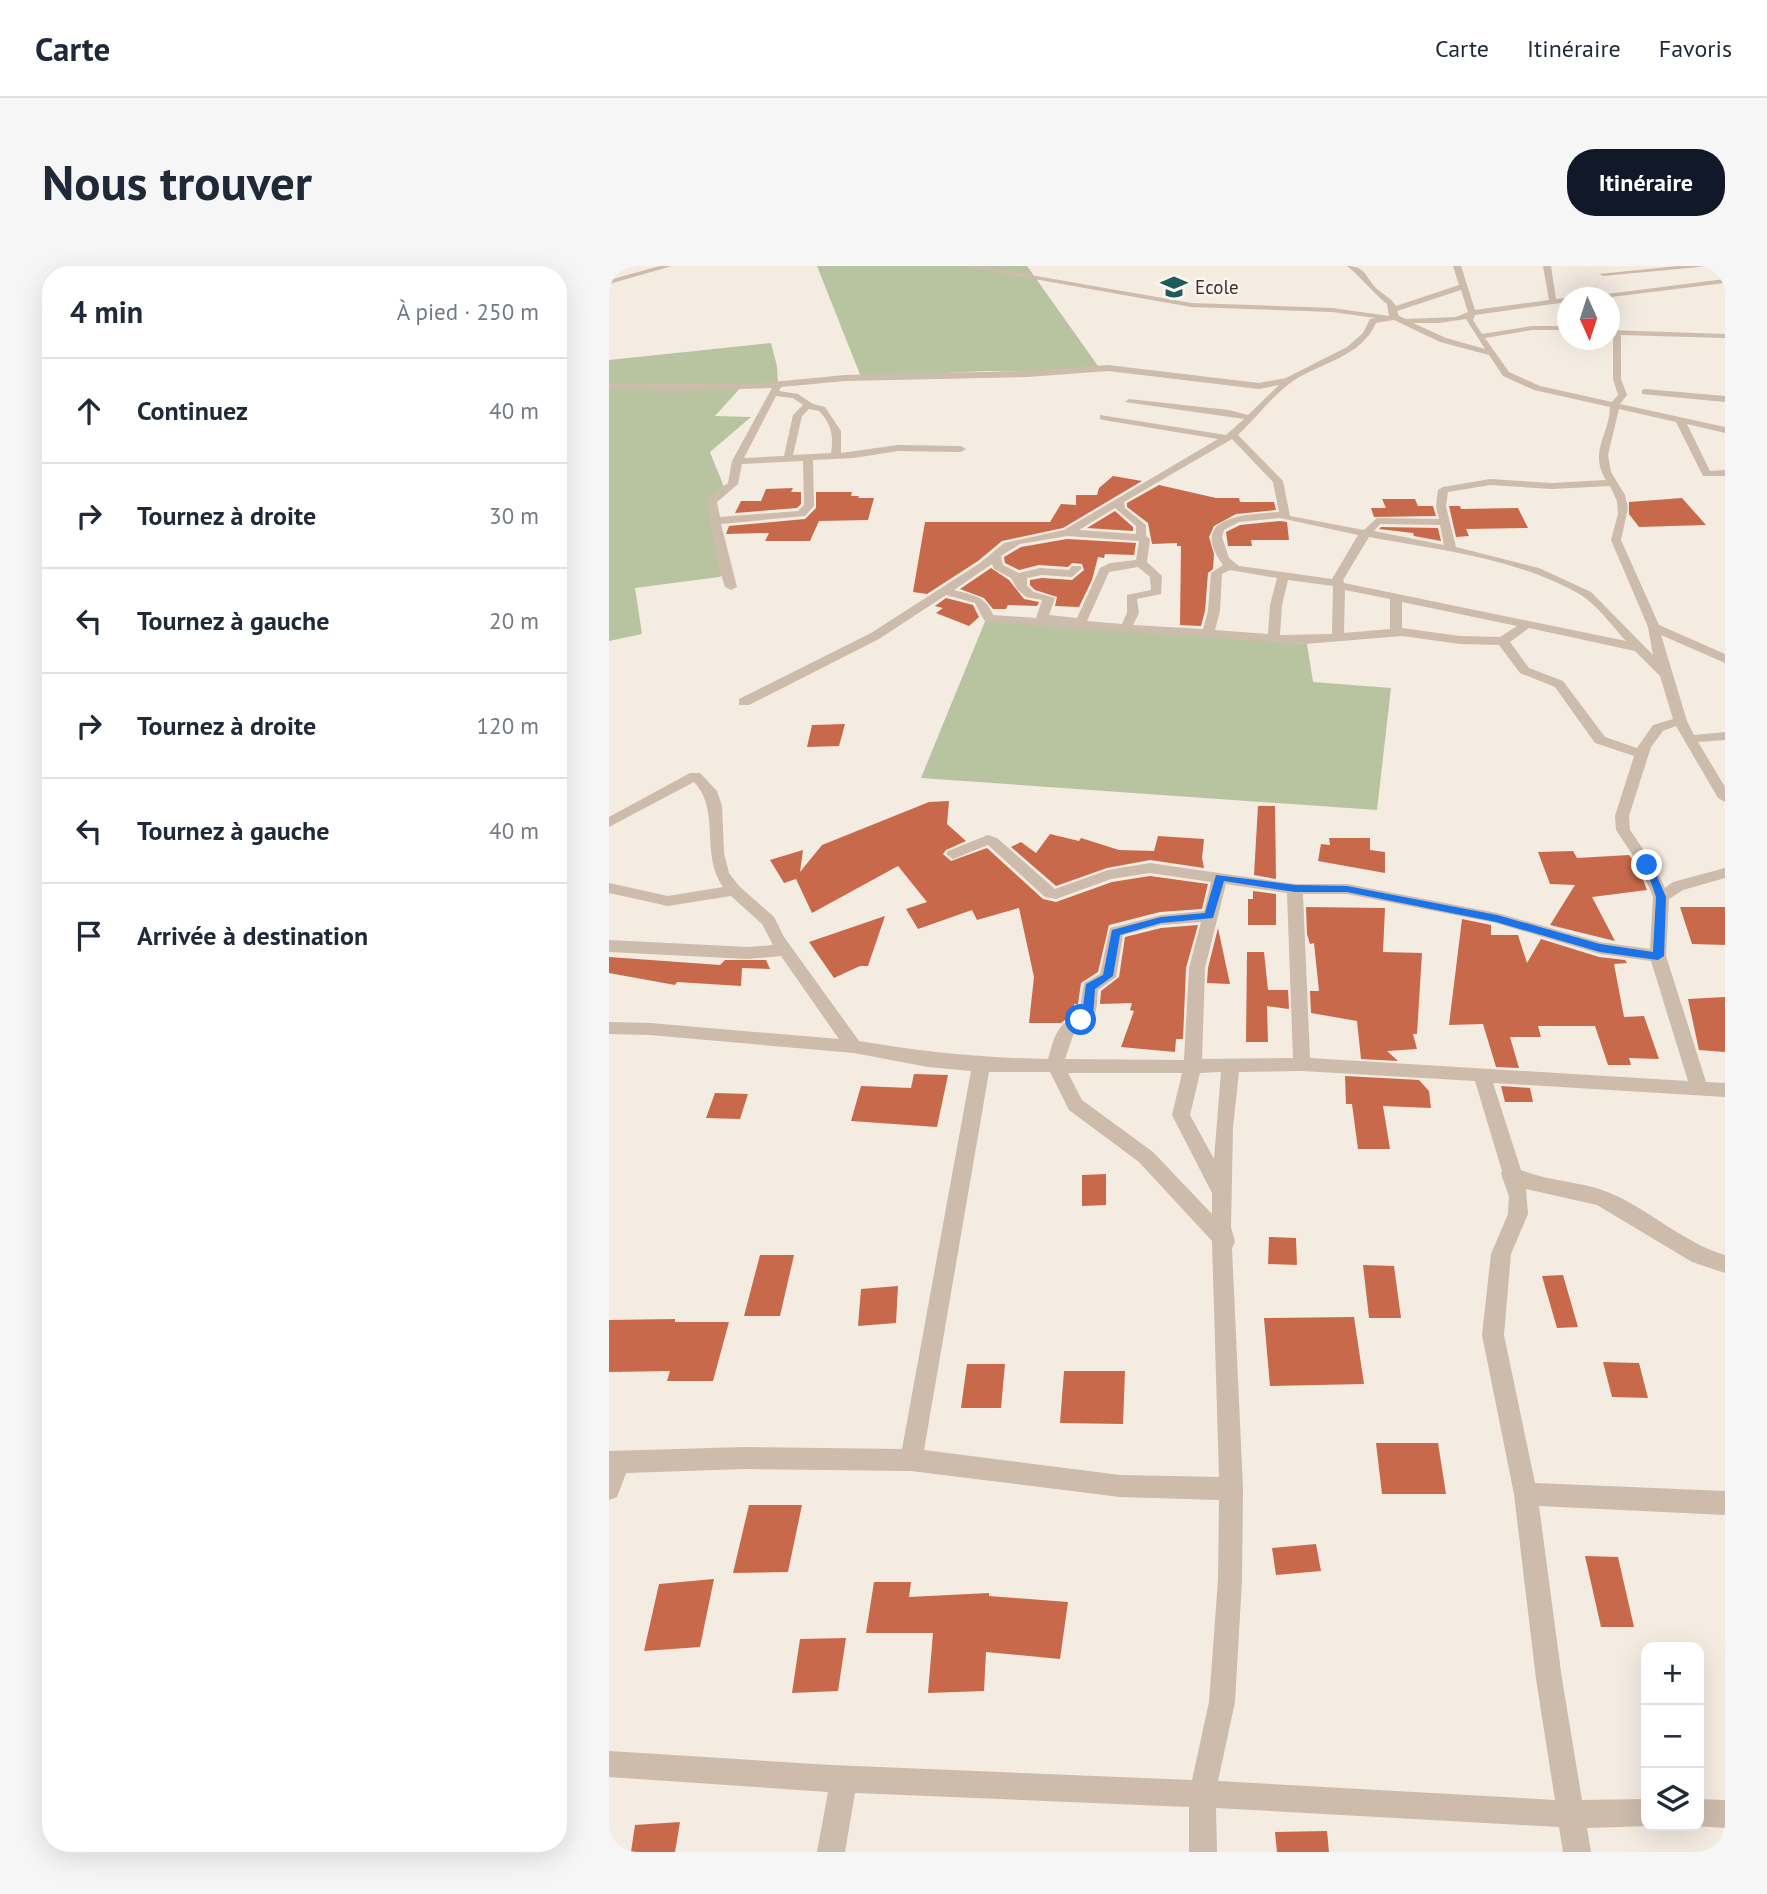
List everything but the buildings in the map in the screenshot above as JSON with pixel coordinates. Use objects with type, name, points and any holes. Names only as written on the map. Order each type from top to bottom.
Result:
[{"type":"street","points":[[609,282],[668,266]]},
{"type":"street","points":[[966,266],[1191,305],[1332,310],[1439,321],[1458,319],[1472,313],[1557,301]]},
{"type":"street","points":[[1351,266],[1365,275],[1370,286],[1391,303],[1394,315],[1443,340],[1491,353]]},
{"type":"street","points":[[1457,266],[1472,313],[1469,320],[1510,378],[1537,388],[1725,430]]},
{"type":"street","points":[[1547,266],[1553,302]]},
{"type":"street","points":[[1603,274],[1706,266]]},
{"type":"street","points":[[1625,291],[1615,283],[1725,273]]},
{"type":"street","points":[[1620,292],[1725,281]]},
{"type":"street","points":[[1067,533],[1119,500],[1231,437],[1289,380],[1350,349],[1367,334],[1373,321],[1394,315],[1464,285]]},
{"type":"street","points":[[1482,336],[1532,328],[1557,328]]},
{"type":"street","points":[[1620,332],[1725,336]]},
{"type":"street","points":[[1615,350],[1617,379],[1623,394],[1614,406],[1615,411],[1609,421],[1603,457],[1606,472],[1624,508],[1625,519],[1616,540],[1654,627],[1680,720],[1698,756],[1725,798]]},
{"type":"street","points":[[609,386],[776,389],[838,379],[1028,374],[1092,369],[1134,369],[1249,387],[1289,380]]},
{"type":"street","points":[[776,389],[808,402],[809,406],[822,409],[837,430],[839,445],[835,456]]},
{"type":"street","points":[[731,587],[723,561],[712,502],[733,484],[737,461],[776,389]]},
{"type":"street","points":[[1645,392],[1725,399]]},
{"type":"street","points":[[1129,402],[1230,413],[1249,418]]},
{"type":"street","points":[[788,458],[798,415],[809,406]]},
{"type":"street","points":[[1103,417],[1231,437],[1278,481],[1282,515]]},
{"type":"street","points":[[1680,420],[1707,474],[1725,473]]},
{"type":"street","points":[[737,461],[835,456],[898,448],[961,449]]},
{"type":"street","points":[[715,521],[782,516],[806,511],[809,506],[808,458]]},
{"type":"street","points":[[1451,550],[1441,506],[1443,490],[1447,488],[1490,482],[1552,486],[1613,483]]},
{"type":"street","points":[[1119,500],[1120,509],[1140,524],[1141,537],[1146,544],[1141,563]]},
{"type":"street","points":[[1229,566],[1215,539],[1220,525],[1240,518],[1282,515],[1291,520],[1451,550],[1535,570],[1587,594],[1667,676]]},
{"type":"street","points":[[1338,637],[1338,584],[1346,561],[1377,521],[1445,522]]},
{"type":"street","points":[[744,702],[845,653],[945,591],[1008,545],[1067,533],[1141,537]]},
{"type":"street","points":[[995,555],[998,567],[1016,576],[1030,594],[1049,598],[1042,618],[1080,624]]},
{"type":"street","points":[[1080,624],[1104,570],[1110,566],[1141,563],[1156,576],[1157,592],[1131,597],[1133,612],[1126,627]]},
{"type":"street","points":[[1208,633],[1214,611],[1217,573],[1229,566],[1338,584],[1636,647]]},
{"type":"street","points":[[1019,582],[1026,573],[1072,573],[1076,568]]},
{"type":"street","points":[[1274,638],[1276,605],[1283,575]]},
{"type":"street","points":[[945,591],[979,601],[983,604],[988,618],[1305,640],[1396,632],[1460,640],[1503,641],[1527,624]]},
{"type":"street","points":[[1396,597],[1396,632]]},
{"type":"street","points":[[1654,627],[1725,659]]},
{"type":"street","points":[[1503,641],[1518,667],[1527,675],[1559,684],[1599,740],[1640,754]]},
{"type":"street","points":[[1680,720],[1658,728],[1640,754],[1622,816],[1623,830],[1647,865],[1661,897],[1658,956],[1699,1089]]},
{"type":"street","points":[[1691,739],[1725,736]]},
{"type":"street","points":[[609,823],[695,776],[710,791],[715,806],[717,853],[722,874],[734,890],[768,921],[854,1047]]},
{"type":"street","points":[[953,854],[988,840],[992,841],[1050,892],[1056,894],[1108,875],[1150,868],[1295,889],[1347,889],[1497,918],[1600,948],[1658,956]]},
{"type":"street","points":[[1661,897],[1678,886],[1725,873]]},
{"type":"street","points":[[1220,878],[1197,968],[1193,1065],[1181,1115],[1221,1192]]},
{"type":"street","points":[[609,888],[668,901],[734,890]]},
{"type":"street","points":[[1295,889],[1302,1064]]},
{"type":"street","points":[[1210,916],[1161,920],[1116,932],[1108,976],[1090,987],[1087,1016],[1069,1026],[1063,1035],[1055,1065],[1075,1105],[1146,1157],[1223,1240]]},
{"type":"street","points":[[609,946],[748,953],[786,950]]},
{"type":"street","points":[[609,1028],[650,1029],[854,1047],[928,1060],[981,1065],[1302,1064],[1725,1090]]},
{"type":"street","points":[[911,1460],[981,1065]]},
{"type":"street","points":[[1203,1852],[1202,1794],[1222,1702],[1230,1580],[1231,1489],[1221,1192],[1224,1127],[1231,1065]]},
{"type":"street","points":[[1482,1074],[1510,1174],[1519,1196],[1518,1214],[1501,1254],[1493,1335],[1509,1422],[1527,1494],[1549,1679],[1577,1852]]},
{"type":"street","points":[[1510,1174],[1538,1185],[1601,1198],[1699,1256],[1725,1264]]},
{"type":"street","points":[[609,1489],[613,1462],[745,1458],[911,1460],[1120,1486],[1231,1489]]},
{"type":"street","points":[[1527,1494],[1725,1503]]},
{"type":"street","points":[[609,1764],[707,1773],[1202,1794],[1573,1816],[1641,1813]]},
{"type":"street","points":[[831,1852],[844,1779]]},
{"type":"street","points":[[1704,1813],[1725,1814]]},
{"type":"green space","points":[[817,266],[1027,266],[1098,366],[1054,372],[986,371],[861,377]]},
{"type":"green space","points":[[771,343],[778,384],[742,386],[715,416],[751,417],[710,452],[724,487],[716,504],[729,572],[719,577],[635,588],[642,634],[609,641],[609,360]]},
{"type":"green space","points":[[986,619],[1307,644],[1313,682],[1391,688],[1377,810],[921,778]]},
{"type":"place","name":"Ecole","points":[[1174,287]]},
{"type":"route","points":[[1081,1020],[1087,1016],[1087,994],[1090,987],[1108,976],[1116,932],[1161,920],[1210,916],[1220,878],[1269,883],[1295,889],[1347,889],[1497,918],[1600,948],[1658,956],[1661,897],[1647,865]]}]
